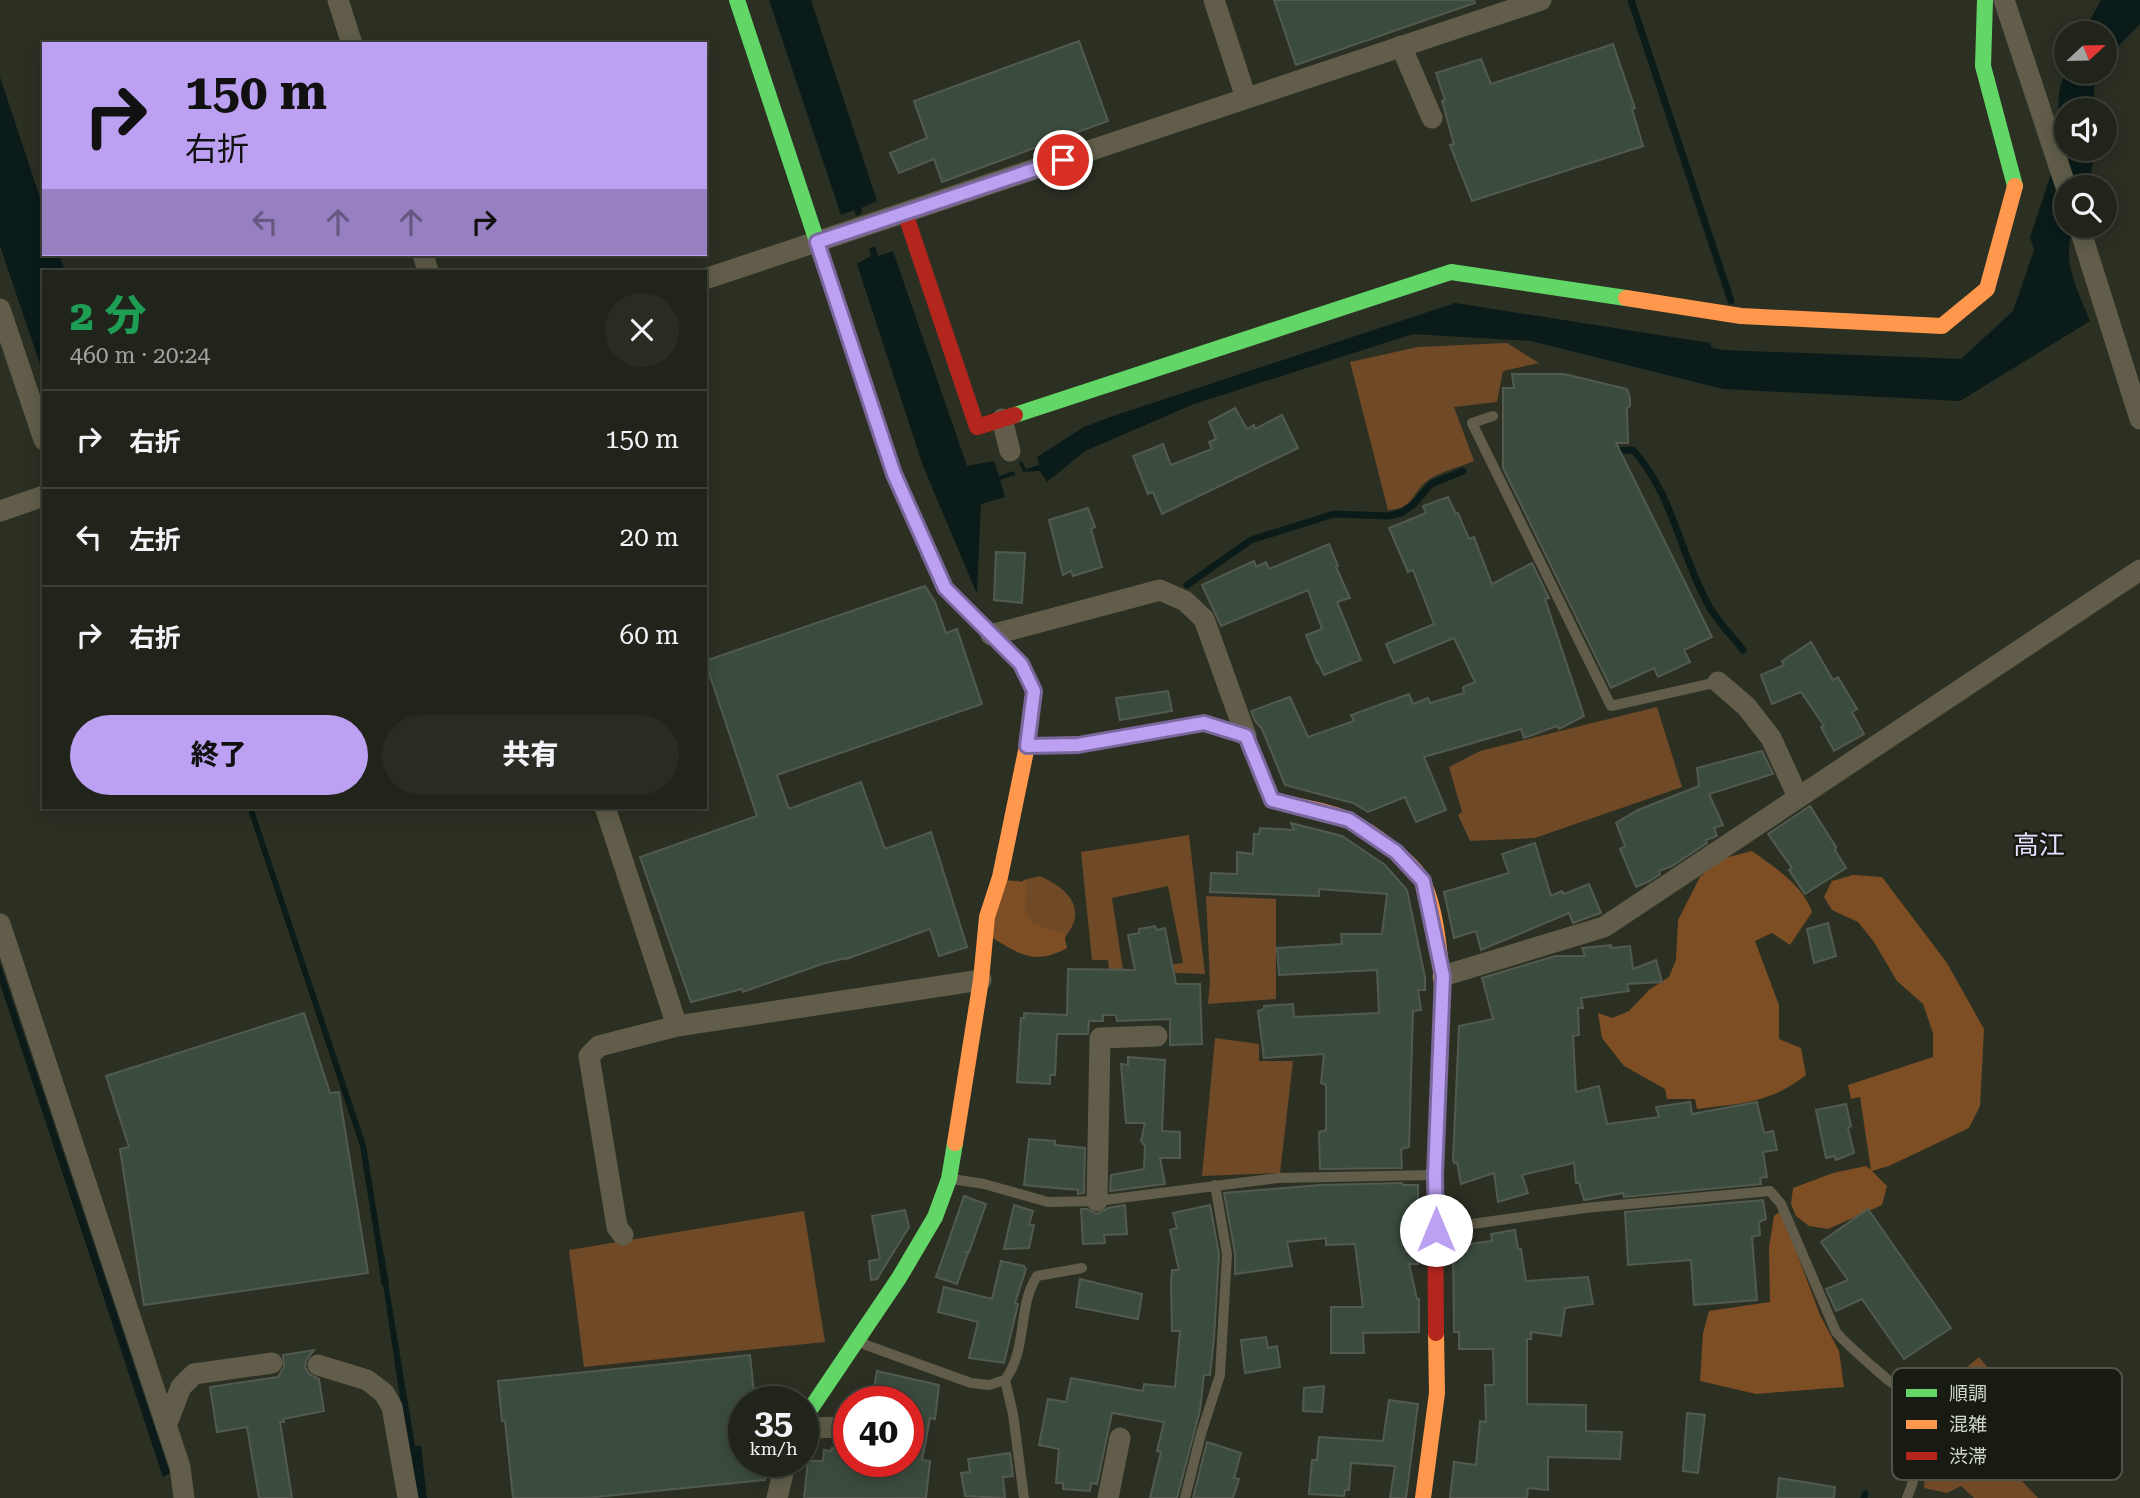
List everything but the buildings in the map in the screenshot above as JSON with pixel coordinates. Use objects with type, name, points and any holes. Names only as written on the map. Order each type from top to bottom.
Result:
[{"type":"street","points":[[338,0],[351,42]]},
{"type":"street","points":[[737,0],[894,474],[945,588],[1021,664],[1034,691],[1027,746],[1000,877],[988,917],[981,981],[949,1179],[935,1217],[899,1279],[819,1396]]},
{"type":"street","points":[[1214,0],[1246,98]]},
{"type":"street","points":[[707,278],[1541,0]]},
{"type":"street","points":[[905,213],[976,427],[1451,272],[1741,316],[1942,326],[1987,289],[2016,188],[1983,66],[1985,0]]},
{"type":"street","points":[[2004,0],[2062,175]]},
{"type":"street","points":[[1401,46],[1432,118]]},
{"type":"street","points":[[2083,238],[2140,419]]},
{"type":"street","points":[[0,309],[42,434]]},
{"type":"street","points":[[1002,419],[1010,451]]},
{"type":"street","points":[[0,511],[42,497]]},
{"type":"street","points":[[1443,976],[1604,927],[2140,570]]},
{"type":"street","points":[[991,635],[1160,590],[1185,601],[1203,620],[1272,800],[1349,820],[1396,852],[1423,881],[1443,976],[1435,1175],[1437,1393],[1423,1498]]},
{"type":"street","points":[[1718,682],[1746,706],[1771,738],[1798,797]]},
{"type":"street","points":[[1027,746],[1078,745],[1204,723],[1246,736]]},
{"type":"street","points":[[606,809],[677,1026]]},
{"type":"street","points":[[0,924],[180,1467],[184,1498]]},
{"type":"street","points":[[623,1235],[617,1227],[589,1056],[598,1046],[677,1026],[981,981]]},
{"type":"street","points":[[1097,1201],[1100,1038],[1157,1036]]},
{"type":"street","points":[[166,1426],[181,1387],[194,1374],[272,1363]]},
{"type":"street","points":[[318,1365],[367,1380],[384,1393],[392,1407],[408,1498]]},
{"type":"street","points":[[1108,1498],[1120,1438]]},
{"type":"street","points":[[777,1498],[782,1477]]},
{"type":"lane","points":[[1493,415],[1472,423],[1611,706],[1718,682]]},
{"type":"lane","points":[[949,1179],[984,1184],[1048,1202],[1147,1196],[1278,1178],[1435,1175]]},
{"type":"lane","points":[[1185,1498],[1200,1434],[1220,1375],[1227,1254],[1215,1185]]},
{"type":"lane","points":[[1436,1230],[1585,1208],[1770,1191],[1781,1204],[1836,1332],[1892,1383]]},
{"type":"lane","points":[[1024,1498],[1013,1414],[1005,1380],[1019,1352],[1029,1289],[1037,1276],[1082,1268]]},
{"type":"lane","points":[[858,1338],[866,1345],[971,1383],[989,1385],[1005,1380]]},
{"type":"lane","points":[[1907,1498],[1915,1480]]},
{"type":"shaded area","points":[[769,0],[811,0],[877,201],[861,208],[862,213],[856,216],[854,210],[841,215]]},
{"type":"shaded area","points":[[2101,0],[2140,0],[2140,24],[2118,47],[2118,21],[2090,21]]},
{"type":"shaded area","points":[[0,77],[42,204],[42,256],[60,256],[65,270],[42,270],[42,370],[0,246]]},
{"type":"shaded area","points":[[2095,84],[2094,98],[2059,98],[2060,86]]},
{"type":"shaded area","points":[[2055,161],[2093,161],[2091,175],[2054,175],[2054,238],[2071,238],[2069,250],[2072,274],[2090,321],[1960,401],[1723,389],[1531,341],[1413,334],[1194,404],[1085,451],[1047,482],[1040,471],[1023,472],[1019,462],[1022,461],[1026,469],[1039,465],[1037,457],[1084,427],[1110,417],[1455,303],[1710,343],[1712,348],[1723,350],[1961,359],[2013,311],[2034,250],[2030,237]]},
{"type":"shaded area","points":[[875,246],[878,256],[893,251],[967,466],[994,461],[999,476],[1014,471],[1015,475],[1000,480],[1005,497],[981,504],[977,594],[923,466],[857,264],[871,256],[869,249]]},
{"type":"shaded area","points":[[1507,343],[1539,363],[1503,371],[1497,402],[1454,407],[1474,461],[1432,478],[1407,504],[1388,510],[1350,362],[1418,347]]},
{"type":"shaded area","points":[[1657,707],[1682,787],[1535,838],[1470,841],[1458,815],[1462,812],[1449,767],[1480,751]]},
{"type":"shaded area","points":[[248,809],[254,809],[366,1145],[385,1265],[379,1265],[360,1146]]},
{"type":"shaded area","points":[[1189,835],[1205,974],[1126,971],[1183,963],[1168,886],[1112,898],[1123,970],[1109,970],[1108,960],[1092,960],[1081,852]]},
{"type":"shaded area","points":[[1752,851],[1795,885],[1812,912],[1790,945],[1772,933],[1755,941],[1779,1005],[1779,1039],[1801,1048],[1806,1075],[1793,1085],[1767,1097],[1697,1109],[1695,1099],[1667,1099],[1665,1089],[1624,1066],[1602,1038],[1598,1013],[1612,1018],[1629,1011],[1649,990],[1669,977],[1676,960],[1678,920],[1700,877],[1721,859]]},
{"type":"shaded area","points":[[1853,875],[1882,877],[1947,963],[1984,1029],[1980,1106],[1969,1128],[1889,1166],[1872,1171],[1887,1186],[1882,1205],[1828,1229],[1809,1226],[1796,1216],[1791,1204],[1793,1188],[1833,1173],[1866,1166],[1871,1170],[1860,1097],[1851,1099],[1848,1085],[1933,1057],[1933,1033],[1923,1004],[1897,981],[1874,942],[1858,922],[1832,910],[1824,897],[1832,881]]},
{"type":"shaded area","points":[[1040,876],[1066,893],[1074,906],[1074,922],[1062,942],[1028,927],[1020,910],[1023,880]]},
{"type":"shaded area","points":[[1003,880],[1027,882],[1025,913],[1032,923],[1064,934],[1067,948],[1046,956],[1028,956],[991,937]]},
{"type":"shaded area","points":[[1206,896],[1276,899],[1276,999],[1208,1004],[1210,981]]},
{"type":"shaded area","points":[[0,963],[170,1473],[163,1477],[0,984]]},
{"type":"shaded area","points":[[1215,1038],[1259,1044],[1259,1061],[1293,1061],[1280,1173],[1202,1176]]},
{"type":"shaded area","points":[[804,1211],[825,1342],[584,1367],[569,1250]]},
{"type":"shaded area","points":[[1781,1211],[1820,1315],[1839,1351],[1844,1387],[1756,1394],[1700,1381],[1703,1333],[1709,1311],[1770,1302],[1769,1248],[1774,1216]]},
{"type":"shaded area","points":[[387,1276],[415,1446],[421,1446],[427,1498],[415,1498],[382,1277]]},
{"type":"shaded area","points":[[1979,1357],[1988,1368],[1966,1368]]},
{"type":"shaded area","points":[[1925,1480],[2021,1480],[2038,1498],[1974,1498],[1961,1486],[1947,1493],[1924,1488]]},
{"type":"waterway","points":[[1631,0],[1731,301]]},
{"type":"waterway","points":[[1611,451],[1633,450],[1647,468],[1658,486],[1710,608],[1743,650]]},
{"type":"waterway","points":[[1187,585],[1251,540],[1334,514],[1388,516],[1401,513],[1413,505],[1431,484],[1463,471]]},
{"type":"waterway","points":[[381,1257],[385,1283]]},
{"type":"waterway","points":[[1864,1498],[1865,1494]]},
{"type":"traffic: fast","points":[[737,0],[894,474],[945,588],[984,627]]},
{"type":"traffic: fast","points":[[1985,0],[1983,66],[2015,186]]},
{"type":"traffic: fast","points":[[1015,415],[1451,272],[1626,298]]},
{"type":"traffic: fast","points":[[819,1396],[899,1278],[935,1217],[949,1179],[955,1143]]},
{"type":"traffic: slow","points":[[1626,298],[1741,316],[1942,326],[1987,289],[2015,186]]},
{"type":"traffic: slow","points":[[955,1143],[981,980],[987,917],[1000,877],[1027,746],[1034,691],[1021,664],[984,627]]},
{"type":"traffic: slow","points":[[1027,746],[1078,745],[1204,723],[1246,736],[1272,800],[1350,821],[1391,848],[1418,874],[1428,895],[1436,927],[1442,980],[1442,1010]]},
{"type":"traffic: slow","points":[[1423,1498],[1437,1393],[1436,1333]]},
{"type":"traffic: jam","points":[[905,213],[977,427],[1015,415]]},
{"type":"traffic: jam","points":[[1436,1333],[1435,1175],[1442,1010]]},
{"type":"district","name":"高江","points":[[2039,845]]},
{"type":"route","points":[[1063,160],[817,242],[894,474],[945,588],[1021,664],[1034,691],[1027,746],[1078,745],[1204,723],[1246,736],[1272,800],[1349,820],[1396,852],[1423,881],[1443,976],[1435,1175],[1436,1230]]}]
